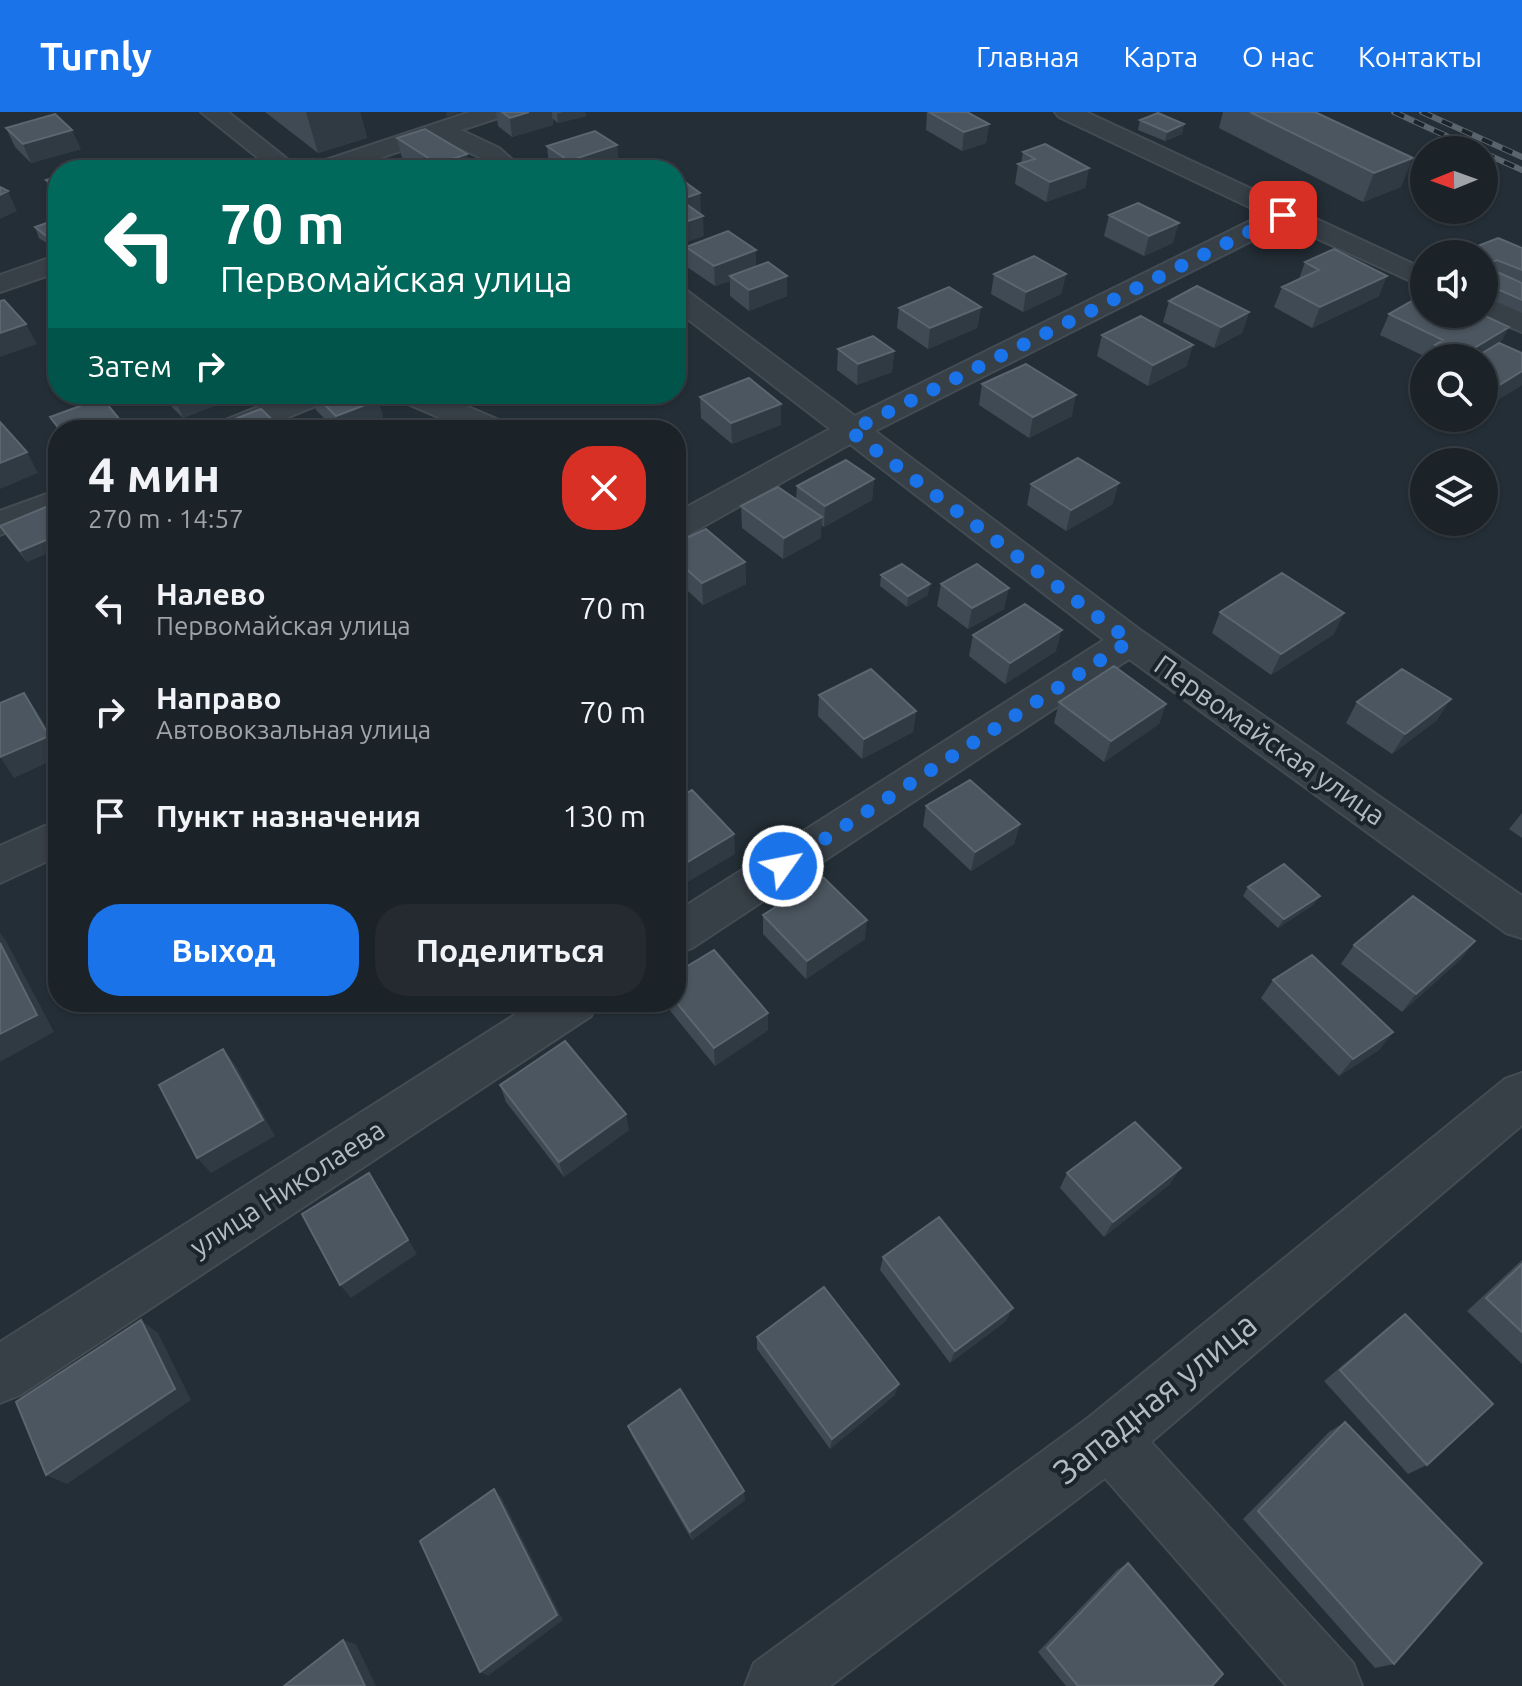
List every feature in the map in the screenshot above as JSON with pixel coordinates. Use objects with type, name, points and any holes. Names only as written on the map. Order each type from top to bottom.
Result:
[{"type":"street","points":[[213,112],[276,160]]},
{"type":"street","points":[[348,160],[493,112]]},
{"type":"street","points":[[1067,112],[1410,273]]},
{"type":"street","points":[[394,120],[490,153],[499,160]]},
{"type":"street","points":[[686,515],[1283,215]]},
{"type":"street","points":[[0,284],[48,267]]},
{"type":"street","name":"Первомайская улица","points":[[686,304],[1130,641],[1522,920]]},
{"type":"street","points":[[1498,312],[1522,323]]},
{"type":"street","points":[[253,420],[293,404]]},
{"type":"street","points":[[435,404],[472,420]]},
{"type":"street","points":[[0,524],[48,504]]},
{"type":"street","points":[[686,929],[1130,641]]},
{"type":"street","points":[[0,866],[48,842]]},
{"type":"street","name":"улица Николаева","points":[[0,1375],[559,1012]]},
{"type":"street","name":"Западная улица","points":[[777,1686],[1109,1439],[1522,1095]]},
{"type":"street","points":[[1109,1439],[1330,1686]]},
{"type":"building","points":[[502,112],[529,112],[510,118]]},
{"type":"building","points":[[929,112],[967,112],[989,124],[964,132]]},
{"type":"building","points":[[1250,112],[1315,112],[1410,157],[1374,173]]},
{"type":"building","points":[[1158,113],[1184,124],[1167,132],[1140,120]]},
{"type":"building","points":[[55,114],[72,130],[23,144],[6,128]]},
{"type":"building","points":[[425,129],[467,154],[450,160],[432,160],[397,138]]},
{"type":"building","points":[[595,131],[617,145],[572,160],[547,146]]},
{"type":"building","points":[[1045,144],[1089,168],[1050,182],[1018,164],[1035,159],[1023,152]]},
{"type":"building","points":[[686,183],[700,193],[686,198]]},
{"type":"building","points":[[1138,203],[1179,223],[1149,236],[1109,215]]},
{"type":"building","points":[[686,204],[703,216],[686,222]]},
{"type":"building","points":[[48,222],[48,237],[35,227]]},
{"type":"building","points":[[728,231],[756,250],[714,266],[686,247]]},
{"type":"building","points":[[1498,238],[1522,248],[1522,270],[1498,260],[1498,240],[1493,240]]},
{"type":"building","points":[[1334,249],[1387,276],[1320,307],[1282,287],[1319,270],[1305,262]]},
{"type":"building","points":[[1034,256],[1066,274],[1026,292],[994,274]]},
{"type":"building","points":[[768,262],[787,276],[749,290],[730,276]]},
{"type":"building","points":[[1498,272],[1522,283],[1522,300],[1498,289]]},
{"type":"building","points":[[1197,286],[1249,312],[1221,327],[1169,301]]},
{"type":"building","points":[[949,287],[981,307],[930,328],[899,308]]},
{"type":"building","points":[[4,300],[26,324],[0,333],[0,301]]},
{"type":"building","points":[[1410,302],[1410,324],[1389,314]]},
{"type":"building","points":[[1141,316],[1193,345],[1153,365],[1102,335]]},
{"type":"building","points":[[1498,322],[1509,327],[1481,344],[1437,344],[1443,340],[1418,328],[1498,328]]},
{"type":"building","points":[[873,336],[894,351],[858,364],[838,349]]},
{"type":"building","points":[[1499,343],[1522,353],[1522,371],[1498,386],[1498,344]]},
{"type":"building","points":[[1026,364],[1076,395],[1033,417],[982,384]]},
{"type":"building","points":[[749,378],[781,404],[731,423],[700,397]]},
{"type":"building","points":[[86,404],[107,404],[120,420],[52,420],[50,417]]},
{"type":"building","points":[[324,404],[368,404],[336,416]]},
{"type":"building","points":[[261,409],[273,420],[232,420]]},
{"type":"building","points":[[0,422],[27,452],[0,463]]},
{"type":"building","points":[[1078,458],[1119,483],[1071,510],[1031,484]]},
{"type":"building","points":[[846,460],[874,479],[825,506],[797,486]]},
{"type":"building","points":[[778,487],[822,517],[784,538],[741,506]]},
{"type":"building","points":[[48,506],[48,539],[20,551],[0,526]]},
{"type":"building","points":[[706,529],[745,562],[702,583],[686,569],[686,538]]},
{"type":"building","points":[[902,564],[930,584],[908,596],[881,575]]},
{"type":"building","points":[[977,564],[1009,588],[972,608],[941,584]]},
{"type":"building","points":[[1282,573],[1344,613],[1281,654],[1220,612]]},
{"type":"building","points":[[1025,604],[1062,630],[1010,663],[973,635]]},
{"type":"building","points":[[1114,666],[1166,704],[1111,741],[1059,702]]},
{"type":"building","points":[[871,669],[916,711],[864,739],[819,695]]},
{"type":"building","points":[[1402,669],[1451,699],[1405,734],[1357,702]]},
{"type":"building","points":[[24,693],[48,736],[0,757],[0,703]]},
{"type":"building","points":[[970,780],[1020,824],[975,852],[926,806]]},
{"type":"building","points":[[692,790],[734,834],[686,863],[686,793]]},
{"type":"building","points":[[1284,864],[1320,896],[1284,919],[1248,887]]},
{"type":"building","points":[[823,877],[867,920],[807,961],[763,915]]},
{"type":"building","points":[[1413,896],[1475,941],[1416,994],[1354,945]]},
{"type":"building","points":[[0,943],[37,1015],[0,1034]]},
{"type":"building","points":[[714,950],[768,1013],[714,1048],[684,1012],[686,967]]},
{"type":"building","points":[[1312,955],[1393,1032],[1353,1059],[1273,980]]},
{"type":"building","points":[[565,1041],[626,1114],[559,1162],[500,1085]]},
{"type":"building","points":[[223,1049],[263,1120],[197,1158],[159,1085]]},
{"type":"building","points":[[1135,1122],[1181,1168],[1113,1222],[1067,1173]]},
{"type":"building","points":[[369,1173],[408,1240],[340,1285],[302,1214]]},
{"type":"building","points":[[939,1217],[1013,1308],[955,1351],[883,1257]]},
{"type":"building","points":[[1522,1264],[1522,1332],[1486,1298]]},
{"type":"building","points":[[824,1287],[899,1384],[832,1439],[757,1337]]},
{"type":"building","points":[[1405,1314],[1493,1404],[1427,1465],[1340,1370]]},
{"type":"building","points":[[141,1320],[175,1389],[46,1475],[16,1402]]},
{"type":"building","points":[[680,1389],[744,1491],[690,1532],[628,1426]]},
{"type":"building","points":[[1345,1422],[1482,1563],[1394,1664],[1258,1511]]},
{"type":"building","points":[[494,1489],[557,1615],[480,1672],[420,1541]]},
{"type":"building","points":[[1128,1563],[1223,1674],[1212,1686],[1078,1686],[1047,1648]]},
{"type":"building","points":[[343,1640],[365,1686],[284,1686]]},
{"type":"railway","points":[[1394,112],[1446,136]]},
{"type":"railway","points":[[1422,112],[1522,157]]},
{"type":"railway","points":[[1498,159],[1522,170]]},
{"type":"route","points":[[783,866],[1130,641],[850,431],[1283,215]]}]
